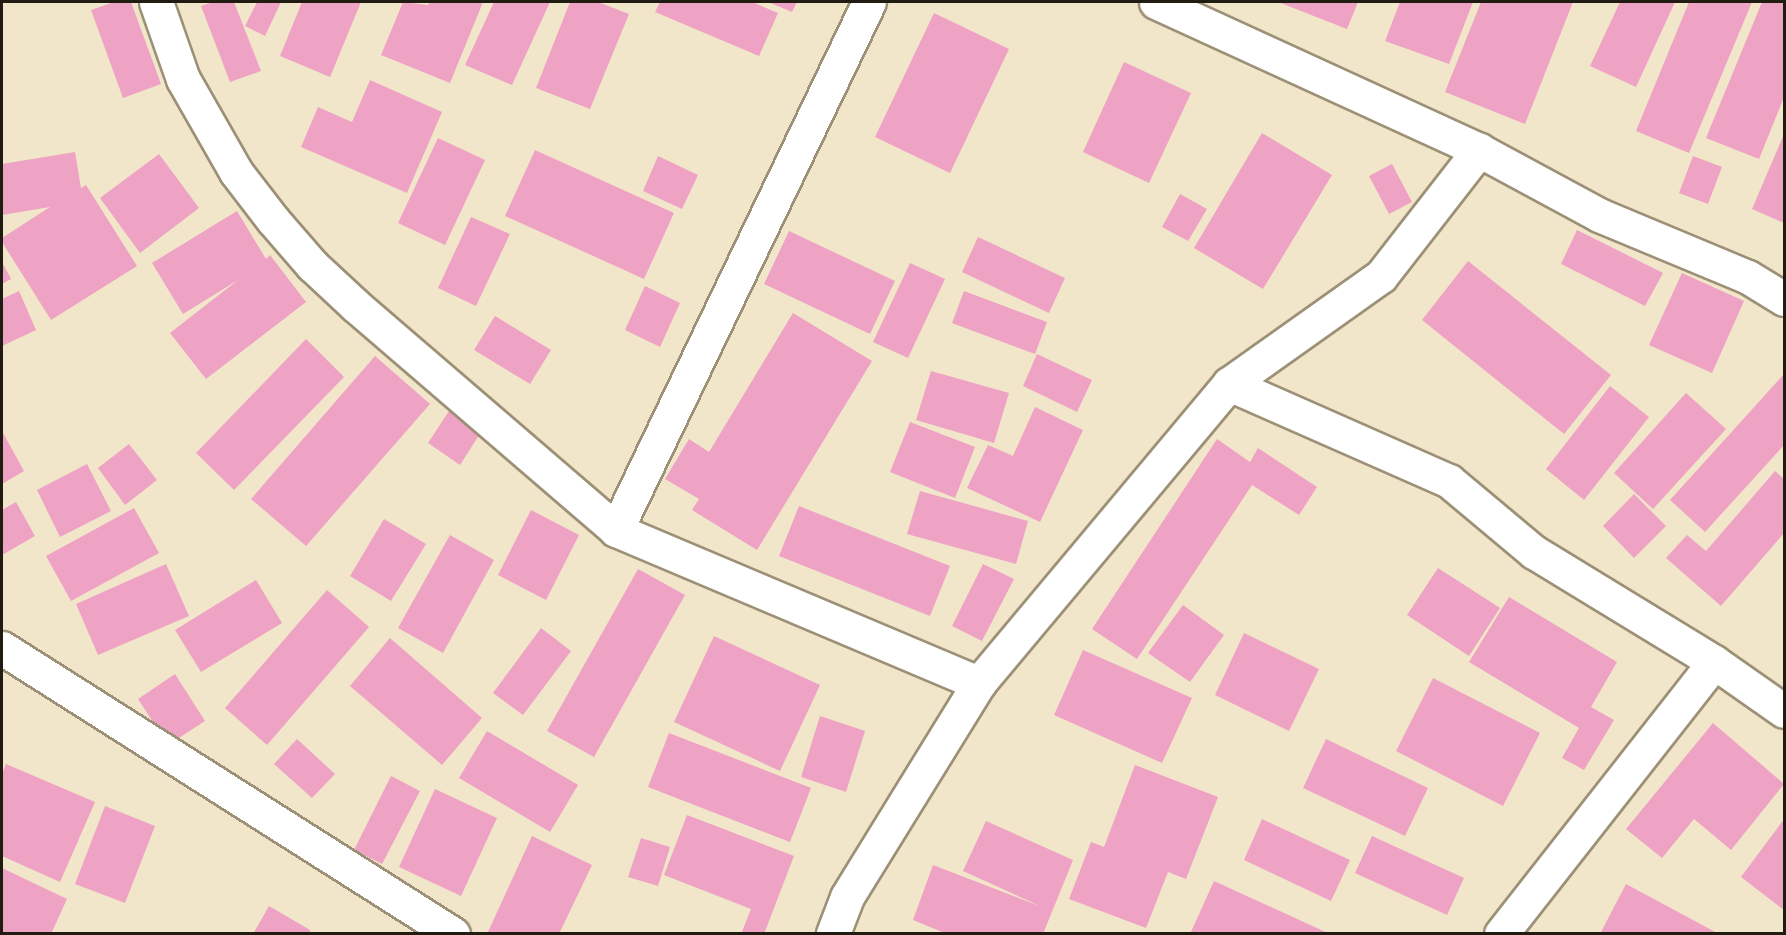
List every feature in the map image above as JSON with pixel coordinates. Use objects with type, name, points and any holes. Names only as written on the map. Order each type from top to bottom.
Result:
[{"type":"street","points":[[156,2],[183,79],[236,172],[312,265],[356,306],[616,530],[979,683]]},
{"type":"street","points":[[616,530],[869,2]]},
{"type":"street","points":[[1156,2],[1479,150],[1599,214],[1748,278],[1785,298]]},
{"type":"street","points":[[833,933],[847,897],[979,683],[1230,384],[1381,276],[1479,150]]},
{"type":"street","points":[[1230,384],[1449,481],[1534,552],[1714,662],[1785,711]]},
{"type":"street","points":[[2,648],[453,933]]},
{"type":"street","points":[[1501,933],[1714,662]]},
{"type":"building","points":[[114,2],[131,2],[161,84],[123,98],[91,10]]},
{"type":"building","points":[[213,2],[234,2],[261,71],[230,82],[201,6]]},
{"type":"building","points":[[257,2],[281,2],[265,36],[245,26]]},
{"type":"building","points":[[302,2],[361,2],[330,77],[280,56]]},
{"type":"building","points":[[403,2],[428,5],[430,2],[483,2],[450,83],[381,55]]},
{"type":"building","points":[[494,2],[550,2],[512,85],[465,65]]},
{"type":"building","points":[[570,2],[598,2],[629,14],[590,109],[536,88]]},
{"type":"building","points":[[660,2],[752,2],[778,13],[759,56],[655,12]]},
{"type":"building","points":[[768,2],[797,2],[792,12]]},
{"type":"building","points":[[1278,2],[1358,2],[1347,29]]},
{"type":"building","points":[[1400,2],[1473,2],[1449,64],[1385,41]]},
{"type":"building","points":[[1481,2],[1573,2],[1525,124],[1445,92]]},
{"type":"building","points":[[1620,2],[1675,2],[1636,87],[1590,66]]},
{"type":"building","points":[[1689,2],[1752,2],[1689,153],[1636,131]]},
{"type":"building","points":[[1762,2],[1784,2],[1784,97],[1759,159],[1706,138]]},
{"type":"building","points":[[934,13],[1009,49],[950,173],[875,137]]},
{"type":"building","points":[[1124,62],[1191,93],[1149,183],[1083,152]]},
{"type":"building","points":[[370,80],[442,112],[407,193],[301,147],[318,107],[352,122]]},
{"type":"building","points":[[1262,133],[1332,175],[1263,289],[1194,248]]},
{"type":"building","points":[[1784,134],[1784,223],[1752,209]]},
{"type":"building","points":[[438,138],[485,160],[445,245],[398,223]]},
{"type":"building","points":[[535,150],[674,213],[644,279],[505,216]]},
{"type":"building","points":[[75,152],[81,188],[86,185],[137,266],[51,320],[2,242],[2,238],[50,207],[2,215],[2,164]]},
{"type":"building","points":[[159,154],[199,208],[140,253],[100,198]]},
{"type":"building","points":[[658,156],[698,175],[682,209],[643,191]]},
{"type":"building","points":[[1693,156],[1722,167],[1708,204],[1679,193]]},
{"type":"building","points":[[1392,164],[1412,202],[1389,214],[1369,176]]},
{"type":"building","points":[[1180,194],[1207,209],[1188,241],[1162,227]]},
{"type":"building","points":[[237,211],[266,259],[270,255],[306,302],[206,379],[170,333],[238,280],[183,314],[152,263]]},
{"type":"building","points":[[471,217],[510,234],[476,306],[438,288]]},
{"type":"building","points":[[1577,230],[1663,273],[1645,306],[1561,264]]},
{"type":"building","points":[[789,231],[895,281],[870,334],[764,284]]},
{"type":"building","points":[[978,237],[1065,278],[1049,313],[962,272]]},
{"type":"building","points":[[1468,261],[1611,375],[1564,434],[1422,320]]},
{"type":"building","points":[[2,262],[11,279],[2,284]]},
{"type":"building","points":[[910,263],[945,279],[908,358],[873,342]]},
{"type":"building","points":[[1682,273],[1744,301],[1712,373],[1649,345]]},
{"type":"building","points":[[645,286],[680,303],[660,347],[625,330]]},
{"type":"building","points":[[19,291],[36,330],[2,346],[2,299]]},
{"type":"building","points":[[964,291],[1047,322],[1035,354],[952,323]]},
{"type":"building","points":[[793,313],[872,361],[757,550],[692,510],[699,499],[665,479],[689,439],[709,452]]},
{"type":"building","points":[[495,316],[551,350],[530,384],[474,350]]},
{"type":"building","points":[[306,339],[344,377],[234,490],[196,453]]},
{"type":"building","points":[[1037,354],[1092,380],[1077,412],[1023,386]]},
{"type":"building","points":[[375,356],[430,404],[306,546],[251,499]]},
{"type":"building","points":[[931,371],[1009,393],[994,443],[916,420]]},
{"type":"building","points":[[1784,374],[1784,445],[1705,532],[1670,500]]},
{"type":"building","points":[[1610,386],[1649,417],[1584,500],[1546,469]]},
{"type":"building","points":[[1686,393],[1726,429],[1653,509],[1614,473]]},
{"type":"building","points":[[1035,407],[1083,430],[1040,522],[967,488],[988,445],[1013,456]]},
{"type":"building","points":[[451,408],[483,429],[460,465],[428,443]]},
{"type":"building","points":[[910,422],[975,447],[955,498],[890,472]]},
{"type":"building","points":[[2,431],[24,471],[2,484]]},
{"type":"building","points":[[1217,439],[1250,462],[1258,448],[1317,487],[1299,515],[1252,485],[1137,659],[1092,629]]},
{"type":"building","points":[[129,444],[157,480],[125,505],[98,468]]},
{"type":"building","points":[[87,464],[111,511],[60,537],[37,490]]},
{"type":"building","points":[[1775,471],[1784,479],[1784,533],[1721,606],[1666,558],[1687,535],[1706,551]]},
{"type":"building","points":[[920,491],[1028,521],[1016,564],[907,534]]},
{"type":"building","points":[[1634,494],[1666,526],[1634,558],[1603,526]]},
{"type":"building","points":[[16,502],[35,536],[2,555],[2,510]]},
{"type":"building","points":[[799,506],[950,566],[930,616],[779,556]]},
{"type":"building","points":[[134,508],[159,553],[71,601],[46,556]]},
{"type":"building","points":[[531,510],[579,535],[546,600],[498,575]]},
{"type":"building","points":[[384,519],[426,544],[391,601],[350,576]]},
{"type":"building","points":[[450,535],[494,560],[443,653],[398,628]]},
{"type":"building","points":[[166,564],[189,616],[98,655],[76,604]]},
{"type":"building","points":[[983,564],[1014,579],[982,641],[952,626]]},
{"type":"building","points":[[1438,568],[1500,608],[1469,656],[1407,615]]},
{"type":"building","points":[[638,569],[685,595],[594,757],[547,731]]},
{"type":"building","points":[[256,580],[282,623],[201,672],[175,630]]},
{"type":"building","points":[[327,590],[369,627],[267,745],[225,708]]},
{"type":"building","points":[[1509,597],[1617,662],[1591,707],[1614,720],[1584,770],[1562,758],[1579,728],[1469,662]]},
{"type":"building","points":[[1183,605],[1224,635],[1190,682],[1148,653]]},
{"type":"building","points":[[541,628],[571,651],[523,715],[493,693]]},
{"type":"building","points":[[1244,633],[1319,669],[1289,731],[1215,695]]},
{"type":"building","points":[[714,636],[820,685],[780,771],[674,722]]},
{"type":"building","points":[[390,638],[482,718],[442,765],[350,686]]},
{"type":"building","points":[[1083,650],[1192,698],[1162,763],[1054,715]]},
{"type":"building","points":[[175,674],[205,721],[168,745],[138,699]]},
{"type":"building","points":[[1433,678],[1540,733],[1503,806],[1396,751]]},
{"type":"building","points":[[820,716],[865,731],[846,792],[801,777]]},
{"type":"building","points":[[1713,723],[1784,784],[1731,850],[1694,819],[1662,858],[1626,829]]},
{"type":"building","points":[[487,731],[578,785],[550,832],[459,778]]},
{"type":"building","points":[[669,733],[811,788],[790,842],[648,787]]},
{"type":"building","points":[[297,739],[335,774],[312,798],[274,764]]},
{"type":"building","points":[[1326,739],[1428,788],[1405,836],[1303,788]]},
{"type":"building","points":[[6,764],[95,802],[60,882],[2,856],[2,774]]},
{"type":"building","points":[[1135,765],[1218,797],[1186,879],[1168,872],[1146,928],[1069,899],[1091,842],[1104,847]]},
{"type":"building","points":[[391,776],[420,791],[382,864],[354,850]]},
{"type":"building","points":[[435,789],[497,818],[461,896],[399,867]]},
{"type":"building","points":[[105,806],[155,826],[125,903],[75,884]]},
{"type":"building","points":[[687,815],[794,856],[764,934],[741,934],[751,909],[664,875]]},
{"type":"building","points":[[1262,819],[1350,860],[1331,901],[1244,860]]},
{"type":"building","points":[[1784,819],[1784,910],[1741,877]]},
{"type":"building","points":[[986,821],[1073,860],[1043,934],[947,934],[913,920],[933,865],[1042,907],[963,871]]},
{"type":"building","points":[[532,836],[592,865],[559,934],[487,934]]},
{"type":"building","points":[[1372,836],[1464,878],[1447,915],[1355,873]]},
{"type":"building","points":[[641,838],[670,847],[658,886],[628,877]]},
{"type":"building","points":[[2,868],[67,899],[51,934],[2,934]]},
{"type":"building","points":[[1214,881],[1330,934],[1190,934]]},
{"type":"building","points":[[1626,884],[1719,934],[1600,934]]},
{"type":"building","points":[[269,906],[310,930],[309,934],[253,934]]}]
